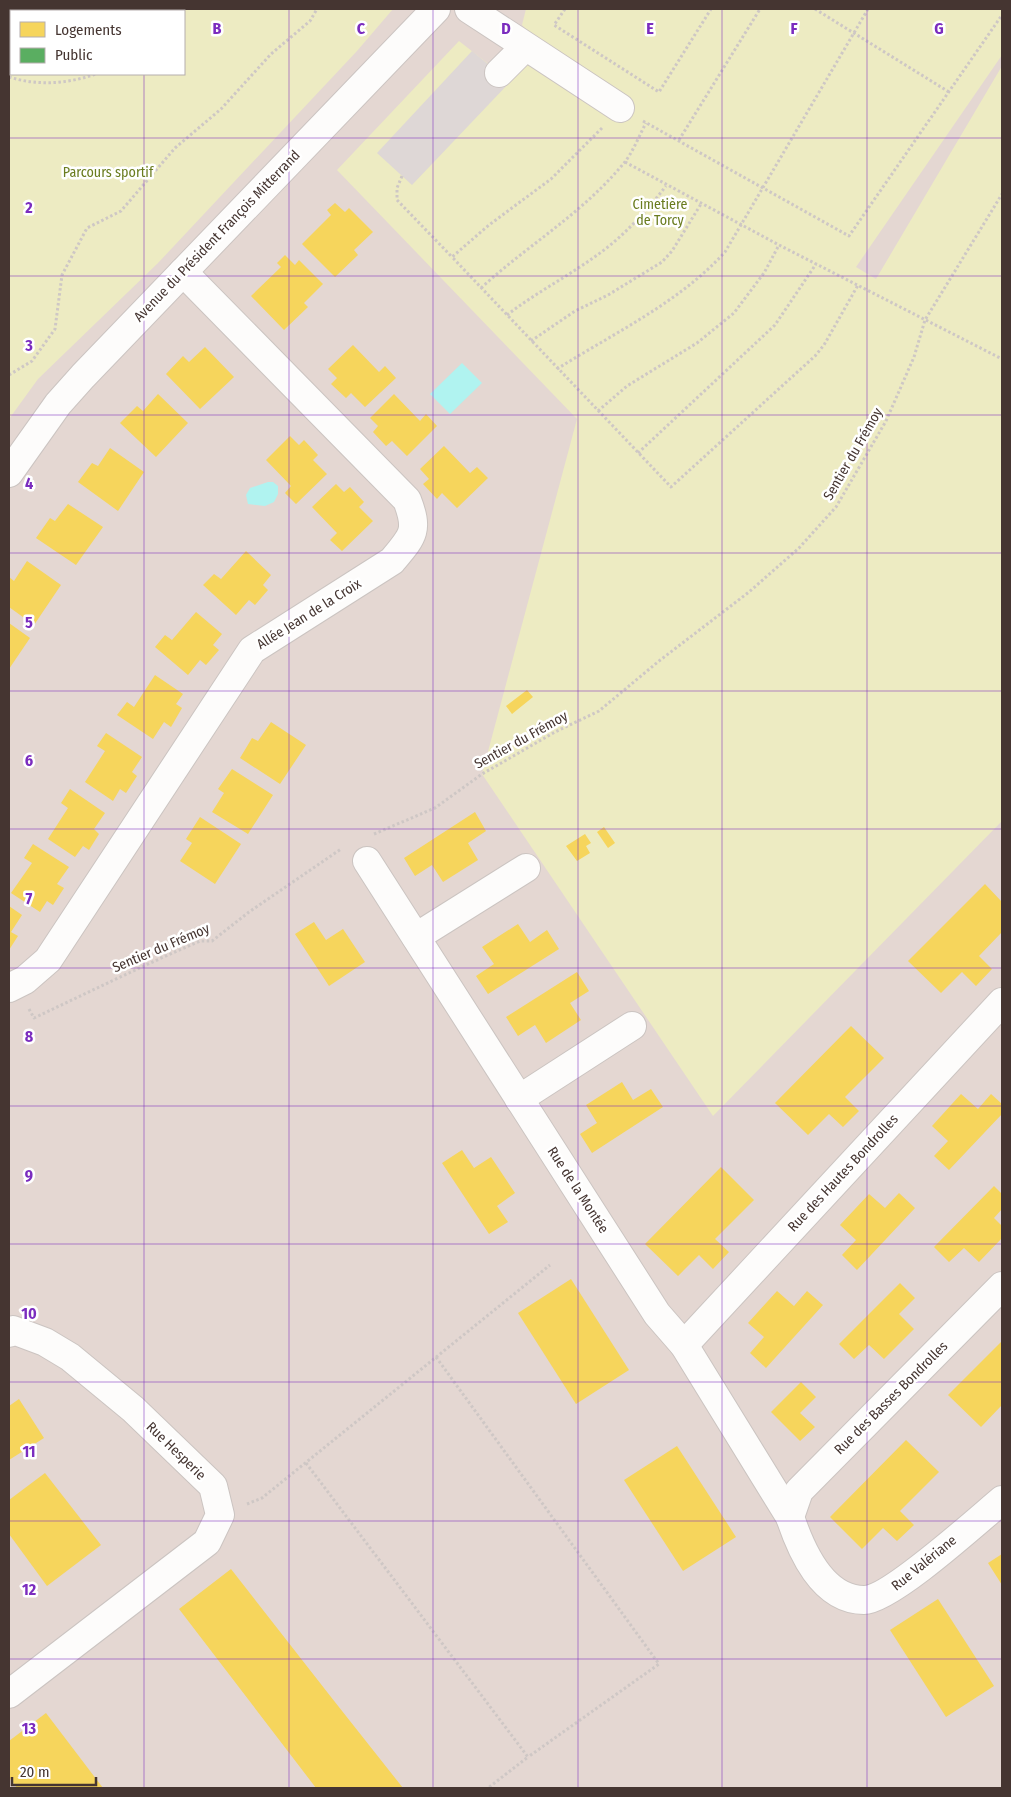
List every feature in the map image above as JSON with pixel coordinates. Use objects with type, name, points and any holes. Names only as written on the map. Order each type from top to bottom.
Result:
[{"type":"street","name":"Avenue du Président François Mitterrand","points":[[9,473],[58,404],[83,376],[436,9]]},
{"type":"street","points":[[468,9],[620,108]]},
{"type":"street","points":[[499,73],[525,47]]},
{"type":"street","name":"Allée Jean de la Croix","points":[[12,987],[25,980],[48,960],[252,650],[392,561],[410,540],[415,519],[408,500],[183,272]]},
{"type":"street","name":"Rue de la Montée","points":[[368,848],[416,937],[657,1314],[684,1345],[790,1517]]},
{"type":"street","points":[[416,937],[526,868]]},
{"type":"street","name":"Rue des Hautes Bondrolles","points":[[684,1345],[1002,1002]]},
{"type":"street","points":[[519,1099],[632,1026]]},
{"type":"street","name":"Rue des Basses Bondrolles","points":[[790,1517],[799,1491],[1002,1286]]},
{"type":"street","name":"Rue Hesperie","points":[[9,1333],[13,1330],[53,1347],[70,1357],[132,1408],[213,1486],[220,1515]]},
{"type":"street","name":"Rue Valériane","points":[[790,1517],[799,1545],[817,1573],[839,1594],[865,1600],[882,1596],[898,1586],[1002,1500]]},
{"type":"street","points":[[9,1694],[206,1542],[220,1515]]},
{"type":"path","points":[[9,375],[32,361],[55,329],[62,275],[87,228],[121,211],[175,148],[221,109],[271,54],[310,21],[317,9]]},
{"type":"path","points":[[564,9],[554,25],[659,92],[712,9]]},
{"type":"path","points":[[679,140],[760,9]]},
{"type":"path","points":[[815,9],[949,92]]},
{"type":"path","points":[[557,369],[691,284],[725,252],[868,9]]},
{"type":"path","points":[[452,257],[489,225],[551,179],[620,108],[849,236],[1002,15]]},
{"type":"path","points":[[9,77],[25,82],[47,84],[93,75]]},
{"type":"path","points":[[482,288],[513,258],[572,216],[625,162],[646,123]]},
{"type":"path","points":[[625,162],[666,186],[1002,359]]},
{"type":"path","points":[[402,176],[397,188],[397,200],[671,487],[815,356],[824,345],[858,285]]},
{"type":"path","points":[[507,315],[528,299],[600,253],[639,218],[666,186]]},
{"type":"path","name":"Sentier du Frémoy","points":[[368,848],[435,808],[482,774],[555,732],[600,711],[659,661],[748,592],[799,548],[836,507],[886,421],[914,357],[925,320],[1002,194]]},
{"type":"path","points":[[530,341],[575,310],[608,295],[662,262],[677,244],[701,204]]},
{"type":"path","points":[[598,411],[627,386],[697,343],[734,313],[764,273],[779,245]]},
{"type":"path","points":[[638,453],[775,326],[797,296],[816,264]]},
{"type":"path","name":"Sentier du Frémoy","points":[[12,987],[34,1018],[100,988],[136,968],[200,941],[212,941],[249,912],[344,847]]},
{"type":"path","points":[[220,1515],[262,1498],[550,1265]]},
{"type":"path","points":[[436,1357],[659,1664],[489,1787]]},
{"type":"path","points":[[306,1463],[528,1757]]},
{"type":"shaded area","points":[[9,9],[1002,9],[1002,1788],[9,1788]]},
{"type":"shaded area","points":[[472,51],[510,82],[412,185],[377,153]]},
{"type":"green space","name":"Parcours sportif","points":[[9,9],[393,9],[357,51],[158,263],[38,379],[9,419]]},
{"type":"green space","name":"Cimetière de Torcy","points":[[526,9],[1002,9],[1002,55],[856,267],[876,279],[1002,66],[1002,821],[713,1116],[482,774],[577,419],[337,170],[459,41],[491,66],[527,30],[522,25]]},
{"type":"water","points":[[462,363],[482,383],[450,414],[430,394]]},
{"type":"water","points":[[273,482],[278,486],[278,494],[274,502],[265,506],[248,504],[246,495],[250,488]]},
{"type":"building: Logements","points":[[335,203],[345,212],[349,208],[373,232],[354,250],[358,255],[335,277],[302,244],[331,215],[327,210]]},
{"type":"building: Logements","points":[[285,255],[295,265],[299,260],[323,284],[304,303],[308,307],[284,330],[251,296],[281,267],[277,263]]},
{"type":"building: Logements","points":[[353,345],[379,372],[385,366],[396,378],[365,407],[351,393],[346,398],[331,384],[337,378],[328,369]]},
{"type":"building: Logements","points":[[205,347],[234,377],[200,409],[166,374],[183,356],[189,362]]},
{"type":"building: Logements","points":[[158,394],[188,423],[156,457],[120,423],[137,406],[143,411]]},
{"type":"building: Logements","points":[[394,394],[420,421],[426,414],[437,426],[407,456],[392,441],[386,446],[373,432],[378,426],[370,418]]},
{"type":"building: Logements","points":[[290,436],[299,445],[304,440],[318,455],[313,460],[327,474],[296,504],[285,493],[291,486],[266,460]]},
{"type":"building: Logements","points":[[444,446],[470,473],[477,467],[488,478],[457,508],[442,493],[437,499],[423,484],[429,479],[420,469]]},
{"type":"building: Logements","points":[[110,448],[144,472],[118,511],[78,482],[92,463],[98,466]]},
{"type":"building: Logements","points":[[336,484],[344,492],[350,487],[364,502],[359,507],[373,521],[342,551],[330,540],[337,533],[312,507]]},
{"type":"building: Logements","points":[[68,504],[103,527],[76,565],[36,538],[50,518],[55,521]]},
{"type":"building: Logements","points":[[246,551],[271,575],[263,585],[268,590],[255,605],[249,600],[236,615],[203,585],[214,574],[221,579]]},
{"type":"building: Logements","points":[[27,561],[61,585],[34,625],[9,607],[9,577],[14,581]]},
{"type":"building: Logements","points":[[196,612],[222,634],[213,645],[219,650],[206,665],[200,660],[188,675],[155,647],[165,635],[172,640]]},
{"type":"building: Logements","points":[[9,623],[30,638],[9,669]]},
{"type":"building: Logements","points":[[155,675],[183,694],[176,704],[182,708],[171,727],[164,722],[153,739],[117,715],[127,702],[134,707]]},
{"type":"building: Logements","points":[[527,690],[533,697],[512,714],[506,706]]},
{"type":"building: Logements","points":[[271,722],[306,745],[280,784],[240,758],[252,738],[258,741]]},
{"type":"building: Logements","points":[[106,733],[142,757],[132,772],[137,776],[126,793],[120,789],[113,801],[85,782],[105,751],[97,746]]},
{"type":"building: Logements","points":[[232,769],[273,795],[248,834],[212,812],[224,793],[218,789]]},
{"type":"building: Logements","points":[[70,789],[105,813],[94,829],[99,834],[89,850],[83,846],[75,857],[48,839],[68,808],[61,803]]},
{"type":"building: Logements","points":[[475,812],[486,831],[468,843],[478,860],[443,882],[432,865],[415,876],[404,858]]},
{"type":"building: Logements","points":[[200,817],[241,844],[215,884],[180,861],[192,843],[186,839]]},
{"type":"building: Logements","points":[[604,827],[615,843],[608,848],[597,832]]},
{"type":"building: Logements","points":[[585,834],[591,843],[586,846],[590,853],[577,861],[566,846]]},
{"type":"building: Logements","points":[[33,844],[69,867],[57,884],[64,888],[53,905],[47,901],[40,912],[11,893],[32,863],[24,858]]},
{"type":"building: Logements","points":[[985,884],[1002,902],[1002,932],[979,956],[992,969],[976,986],[962,972],[941,993],[908,961]]},
{"type":"building: Logements","points":[[9,906],[22,915],[11,932],[18,936],[9,950]]},
{"type":"building: Logements","points":[[314,922],[326,940],[343,929],[365,962],[329,986],[295,934]]},
{"type":"building: Logements","points":[[518,924],[530,942],[547,930],[559,949],[488,994],[476,976],[494,964],[482,947]]},
{"type":"building: Logements","points":[[577,972],[589,991],[570,1003],[581,1020],[546,1043],[535,1025],[518,1036],[506,1017]]},
{"type":"building: Logements","points":[[851,1026],[884,1058],[845,1097],[859,1111],[843,1127],[829,1114],[808,1135],[775,1103]]},
{"type":"building: Logements","points":[[622,1082],[633,1100],[651,1089],[663,1107],[592,1153],[580,1134],[597,1123],[586,1105]]},
{"type":"building: Logements","points":[[961,1094],[978,1109],[991,1094],[1002,1104],[1002,1114],[949,1170],[934,1156],[948,1141],[932,1126]]},
{"type":"building: Logements","points":[[462,1150],[474,1168],[491,1157],[515,1193],[497,1206],[508,1222],[489,1234],[442,1163]]},
{"type":"building: Logements","points":[[721,1167],[754,1200],[715,1239],[729,1252],[713,1269],[699,1255],[678,1276],[645,1244]]},
{"type":"building: Logements","points":[[994,1186],[1002,1194],[1002,1209],[994,1218],[1002,1226],[1002,1238],[979,1262],[964,1248],[949,1262],[934,1247]]},
{"type":"building: Logements","points":[[899,1193],[915,1208],[857,1270],[842,1255],[856,1240],[840,1225],[869,1194],[885,1208]]},
{"type":"building: Logements","points":[[571,1279],[629,1370],[576,1404],[518,1313]]},
{"type":"building: Logements","points":[[900,1283],[915,1298],[899,1314],[914,1329],[884,1359],[869,1345],[854,1359],[839,1344]]},
{"type":"building: Logements","points":[[777,1291],[794,1306],[807,1291],[823,1305],[766,1368],[750,1353],[764,1337],[748,1323]]},
{"type":"building: Logements","points":[[1002,1341],[1002,1405],[981,1427],[948,1395]]},
{"type":"building: Logements","points":[[801,1382],[816,1397],[800,1413],[815,1427],[800,1441],[771,1412]]},
{"type":"building: Logements","points":[[19,1399],[44,1438],[9,1460],[9,1406]]},
{"type":"building: Logements","points":[[906,1440],[939,1472],[900,1511],[914,1525],[897,1541],[883,1528],[862,1549],[830,1517]]},
{"type":"building: Logements","points":[[677,1446],[736,1537],[683,1571],[624,1480]]},
{"type":"building: Logements","points":[[45,1473],[101,1545],[47,1586],[9,1534],[9,1500]]},
{"type":"building: Logements","points":[[1002,1554],[1002,1585],[988,1563]]},
{"type":"building: Logements","points":[[231,1569],[403,1788],[316,1788],[179,1609]]},
{"type":"building: Logements","points":[[938,1599],[994,1686],[946,1717],[890,1630]]},
{"type":"building: Logements","points":[[46,1713],[103,1788],[17,1788],[9,1777],[9,1741]]},
{"type":"building: Public","points":[[9,9],[50,9],[10,10],[9,14]]}]
